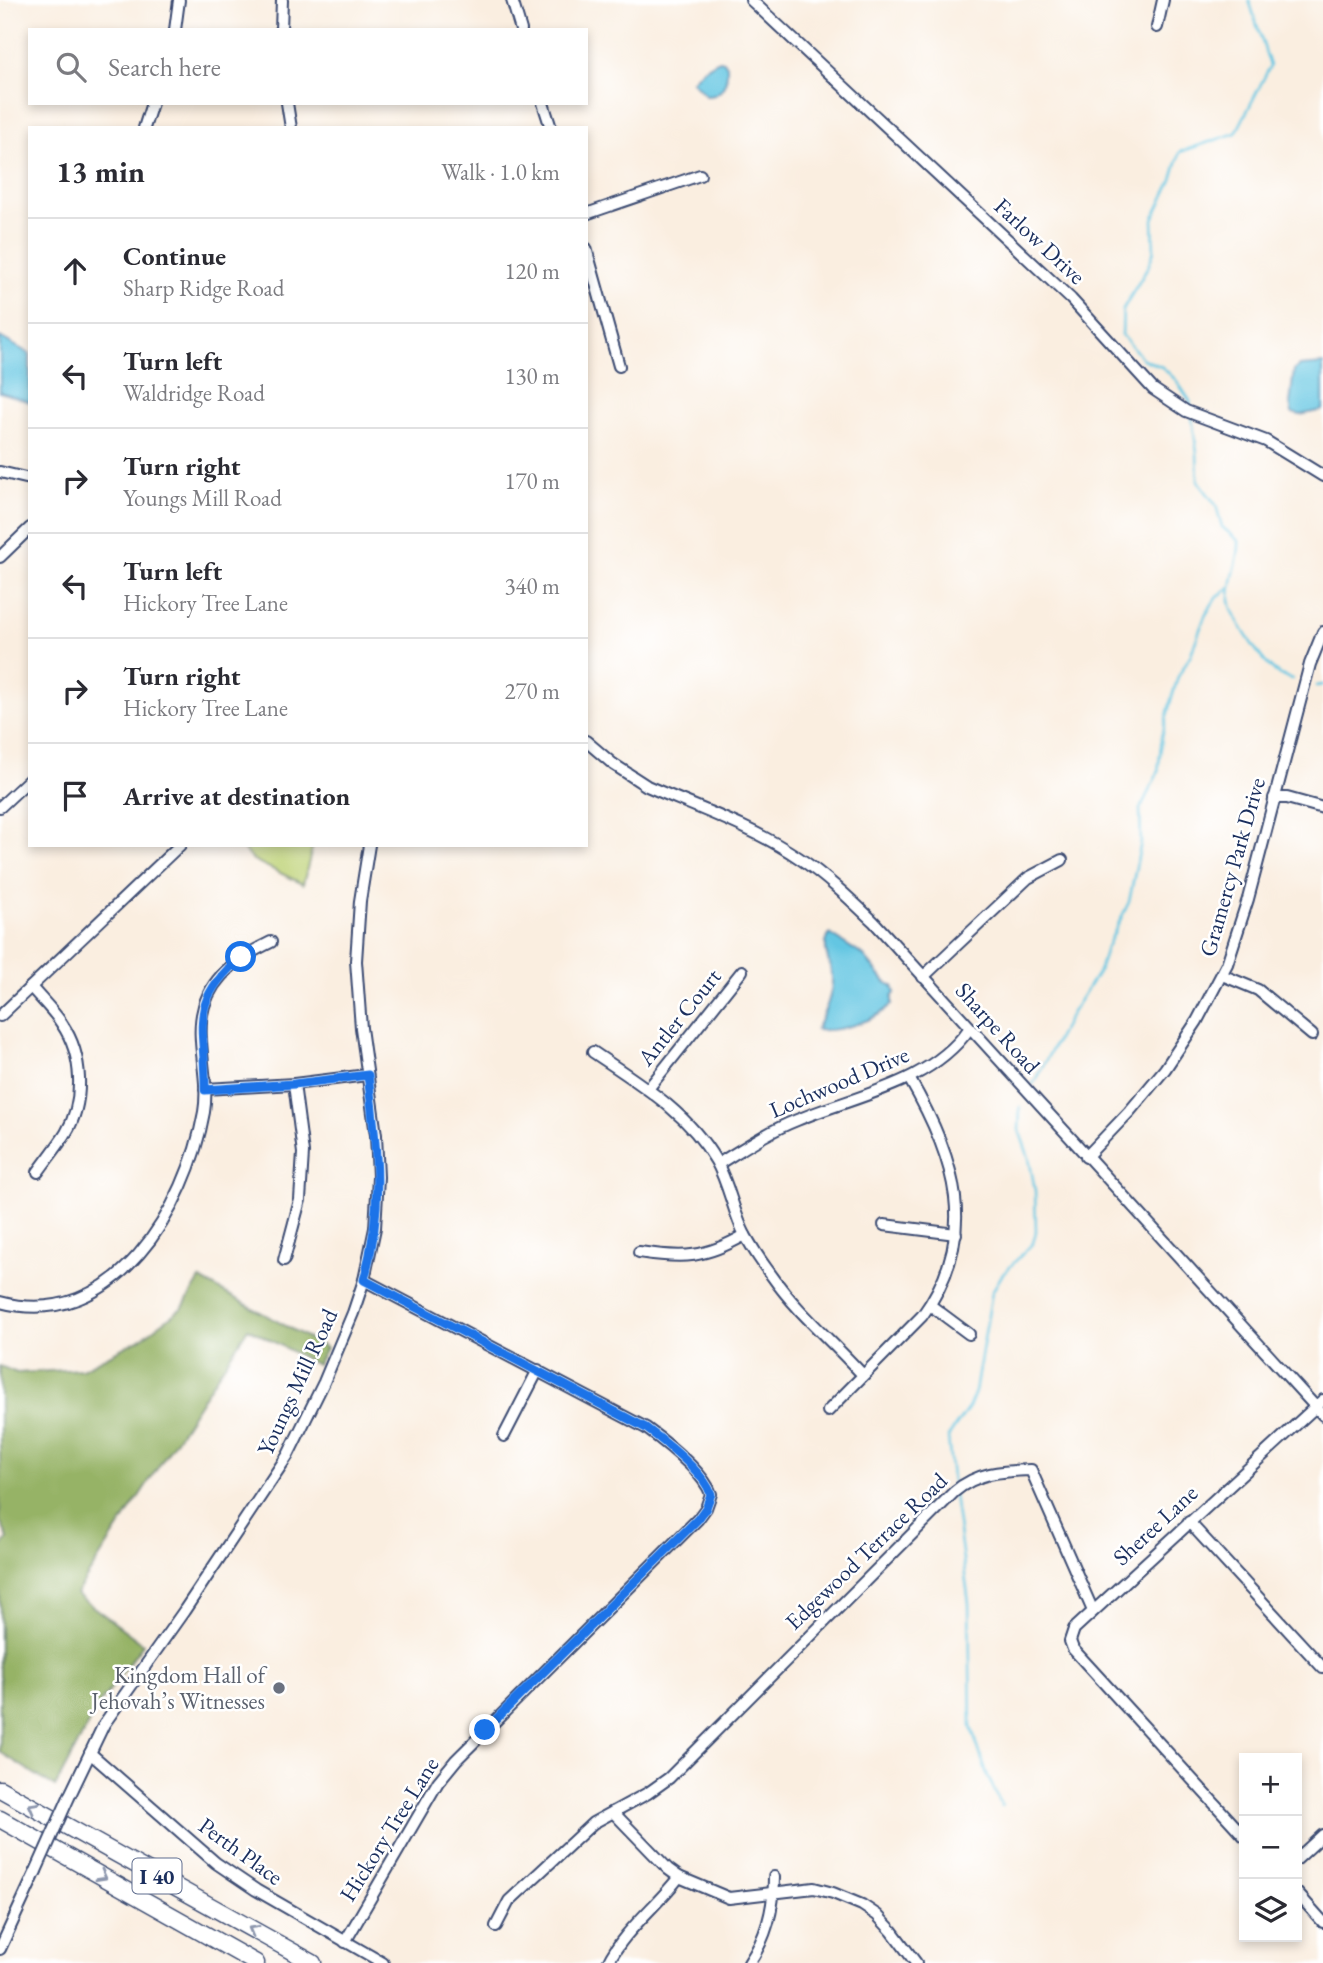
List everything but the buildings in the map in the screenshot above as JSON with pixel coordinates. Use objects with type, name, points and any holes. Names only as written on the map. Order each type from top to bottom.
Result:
[{"type":"highway","name":"I 40","points":[[0,1788],[313,1963]]},
{"type":"highway","name":"I 40","points":[[0,1819],[256,1963]]},
{"type":"street","points":[[175,28],[179,0]]},
{"type":"street","points":[[281,28],[282,0]]},
{"type":"street","points":[[512,0],[520,28]]},
{"type":"street","name":"Farlow Drive","points":[[751,0],[1071,299],[1153,389],[1186,411],[1266,442],[1323,476]]},
{"type":"street","points":[[1157,27],[1163,0]]},
{"type":"street","points":[[145,126],[151,105]]},
{"type":"street","points":[[287,105],[291,126]]},
{"type":"street","points":[[544,105],[550,126]]},
{"type":"street","points":[[588,214],[700,175]]},
{"type":"street","points":[[588,255],[619,366]]},
{"type":"street","points":[[0,472],[28,479]]},
{"type":"street","points":[[0,557],[28,530]]},
{"type":"street","name":"Gramercy Park Drive","points":[[1086,1157],[1165,1069],[1197,1021],[1222,975],[1248,899],[1310,664],[1323,632]]},
{"type":"street","name":"Sharpe Road","points":[[588,743],[612,764],[647,786],[744,828],[799,858],[841,891],[874,922],[1086,1157],[1320,1407]]},
{"type":"street","points":[[0,807],[28,781]]},
{"type":"street","points":[[1274,798],[1287,798],[1323,808]]},
{"type":"street","points":[[0,1016],[178,847]]},
{"type":"street","name":"Youngs Mill Road","points":[[0,1949],[104,1724],[288,1455],[324,1381],[364,1280],[375,1228],[379,1177],[361,1028],[356,961],[360,901],[369,847]]},
{"type":"street","points":[[923,977],[1028,878],[1062,860]]},
{"type":"street","points":[[0,1302],[29,1307],[63,1304],[99,1290],[131,1264],[174,1204],[194,1158],[205,1109],[201,1023],[204,1005],[214,985],[226,970],[241,957],[271,942]]},
{"type":"street","name":"Antler Court","points":[[648,1089],[742,971]]},
{"type":"street","points":[[1222,975],[1258,990],[1312,1035]]},
{"type":"street","points":[[31,988],[63,1025],[74,1048],[79,1074],[78,1104],[73,1119],[38,1172]]},
{"type":"street","name":"Lochwood Drive","points":[[718,1164],[780,1128],[909,1079],[944,1056],[970,1029]]},
{"type":"street","points":[[593,1052],[648,1089],[682,1116],[702,1138],[718,1164],[745,1235],[785,1293],[862,1374]]},
{"type":"street","points":[[205,1090],[294,1084],[368,1075]]},
{"type":"street","points":[[828,1411],[862,1374],[908,1331],[930,1304],[947,1267],[956,1234],[957,1212],[951,1167],[923,1102],[909,1079]]},
{"type":"street","points":[[284,1260],[300,1200],[303,1153],[294,1084]]},
{"type":"street","points":[[884,1225],[956,1234]]},
{"type":"street","points":[[639,1252],[671,1257],[701,1254],[715,1251],[745,1235]]},
{"type":"street","name":"Hickory Tree Lane","points":[[345,1942],[438,1782],[456,1760],[698,1519],[711,1494],[706,1483],[656,1436],[538,1370],[364,1280]]},
{"type":"street","points":[[930,1304],[969,1334]]},
{"type":"street","points":[[503,1436],[538,1370]]},
{"type":"street","name":"Sheree Lane","points":[[1239,1831],[1073,1649],[1070,1641],[1074,1629],[1189,1522],[1320,1407]]},
{"type":"street","name":"Edgewood Terrace Road","points":[[614,1812],[669,1778],[956,1489],[978,1476],[996,1471],[1031,1470],[1094,1611]]},
{"type":"street","points":[[1189,1522],[1323,1668]]},
{"type":"street","name":"Perth Place","points":[[90,1753],[216,1864],[383,1963]]},
{"type":"street","points":[[496,1926],[509,1901],[555,1856],[593,1823],[614,1812],[668,1869],[679,1877],[729,1898],[814,1888],[862,1905],[877,1915],[913,1959],[898,1963]]},
{"type":"street","points":[[1302,1854],[1323,1835]]},
{"type":"street","points":[[608,1963],[621,1942],[679,1877]]},
{"type":"street","points":[[749,1963],[760,1943],[771,1911],[774,1877]]},
{"type":"street","points":[[1302,1899],[1323,1922]]},
{"type":"green space","points":[[241,847],[312,847],[303,884],[253,860]]},
{"type":"green space","points":[[200,1279],[326,1348],[317,1365],[248,1328],[76,1594],[143,1644],[98,1706],[55,1787],[0,1752],[0,1549],[8,1538],[0,1522],[0,1366],[17,1373],[82,1369],[142,1338],[183,1307]]},
{"type":"water","points":[[720,60],[727,66],[727,77],[717,94],[706,96],[692,81],[704,69]]},
{"type":"water","points":[[0,337],[28,353],[28,401],[0,392]]},
{"type":"water","points":[[1323,364],[1323,410],[1300,415],[1292,413],[1290,404],[1294,370],[1300,366]]},
{"type":"water","points":[[830,934],[864,956],[885,982],[893,986],[895,993],[892,1004],[877,1016],[836,1029],[816,1030],[831,991],[832,977],[826,949]]},
{"type":"waterway","points":[[1191,408],[1190,401],[1176,380],[1162,367],[1143,359],[1122,335],[1123,309],[1148,267],[1154,251],[1153,219],[1172,180],[1180,152],[1236,133],[1270,66],[1249,0]]},
{"type":"waterway","points":[[1192,418],[1198,481],[1216,505],[1222,527],[1239,541],[1230,593],[1235,616],[1267,664],[1274,671],[1292,679]]},
{"type":"waterway","points":[[1033,1084],[1071,1014],[1100,969],[1105,951],[1129,902],[1141,842],[1140,809],[1158,773],[1162,736],[1178,677],[1191,654],[1205,616],[1216,598],[1231,587]]},
{"type":"waterway","points":[[1316,686],[1323,685]]},
{"type":"waterway","points":[[953,1489],[948,1437],[969,1407],[975,1392],[992,1292],[1002,1275],[1033,1243],[1036,1232],[1035,1190],[1029,1158],[1019,1130],[1020,1107]]},
{"type":"waterway","points":[[954,1495],[969,1603],[971,1727],[988,1777],[1002,1806]]},
{"type":"place","name":"Kingdom Hall of Jehovah’s Witnesses","points":[[279,1688]]},
{"type":"route","points":[[241,957],[214,985],[204,1005],[201,1023],[205,1090],[294,1084],[368,1075],[379,1177],[375,1228],[364,1280],[646,1428],[684,1460],[706,1483],[711,1494],[698,1519],[485,1730]]}]
